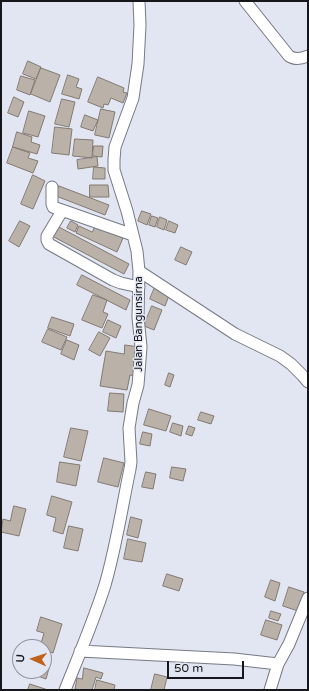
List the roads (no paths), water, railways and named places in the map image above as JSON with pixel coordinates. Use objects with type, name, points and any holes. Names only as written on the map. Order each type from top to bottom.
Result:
[{"type":"street","name":"Jalan Bangunsirna","points":[[65,690],[105,585],[131,462],[129,428],[138,386],[141,347],[138,318],[139,271],[137,251],[127,211],[114,170],[114,160],[115,147],[133,98],[138,64],[140,25],[139,1]]},
{"type":"street","points":[[249,2],[289,56],[296,59],[308,56]]},
{"type":"street","points":[[52,187],[53,208],[133,235]]},
{"type":"street","points":[[62,211],[47,236],[49,244],[113,280],[139,287]]},
{"type":"street","points":[[139,271],[235,334],[280,356],[291,364],[308,382]]},
{"type":"street","points":[[270,690],[278,664],[289,644],[308,598]]},
{"type":"street","points":[[80,651],[234,659],[278,664]]}]
